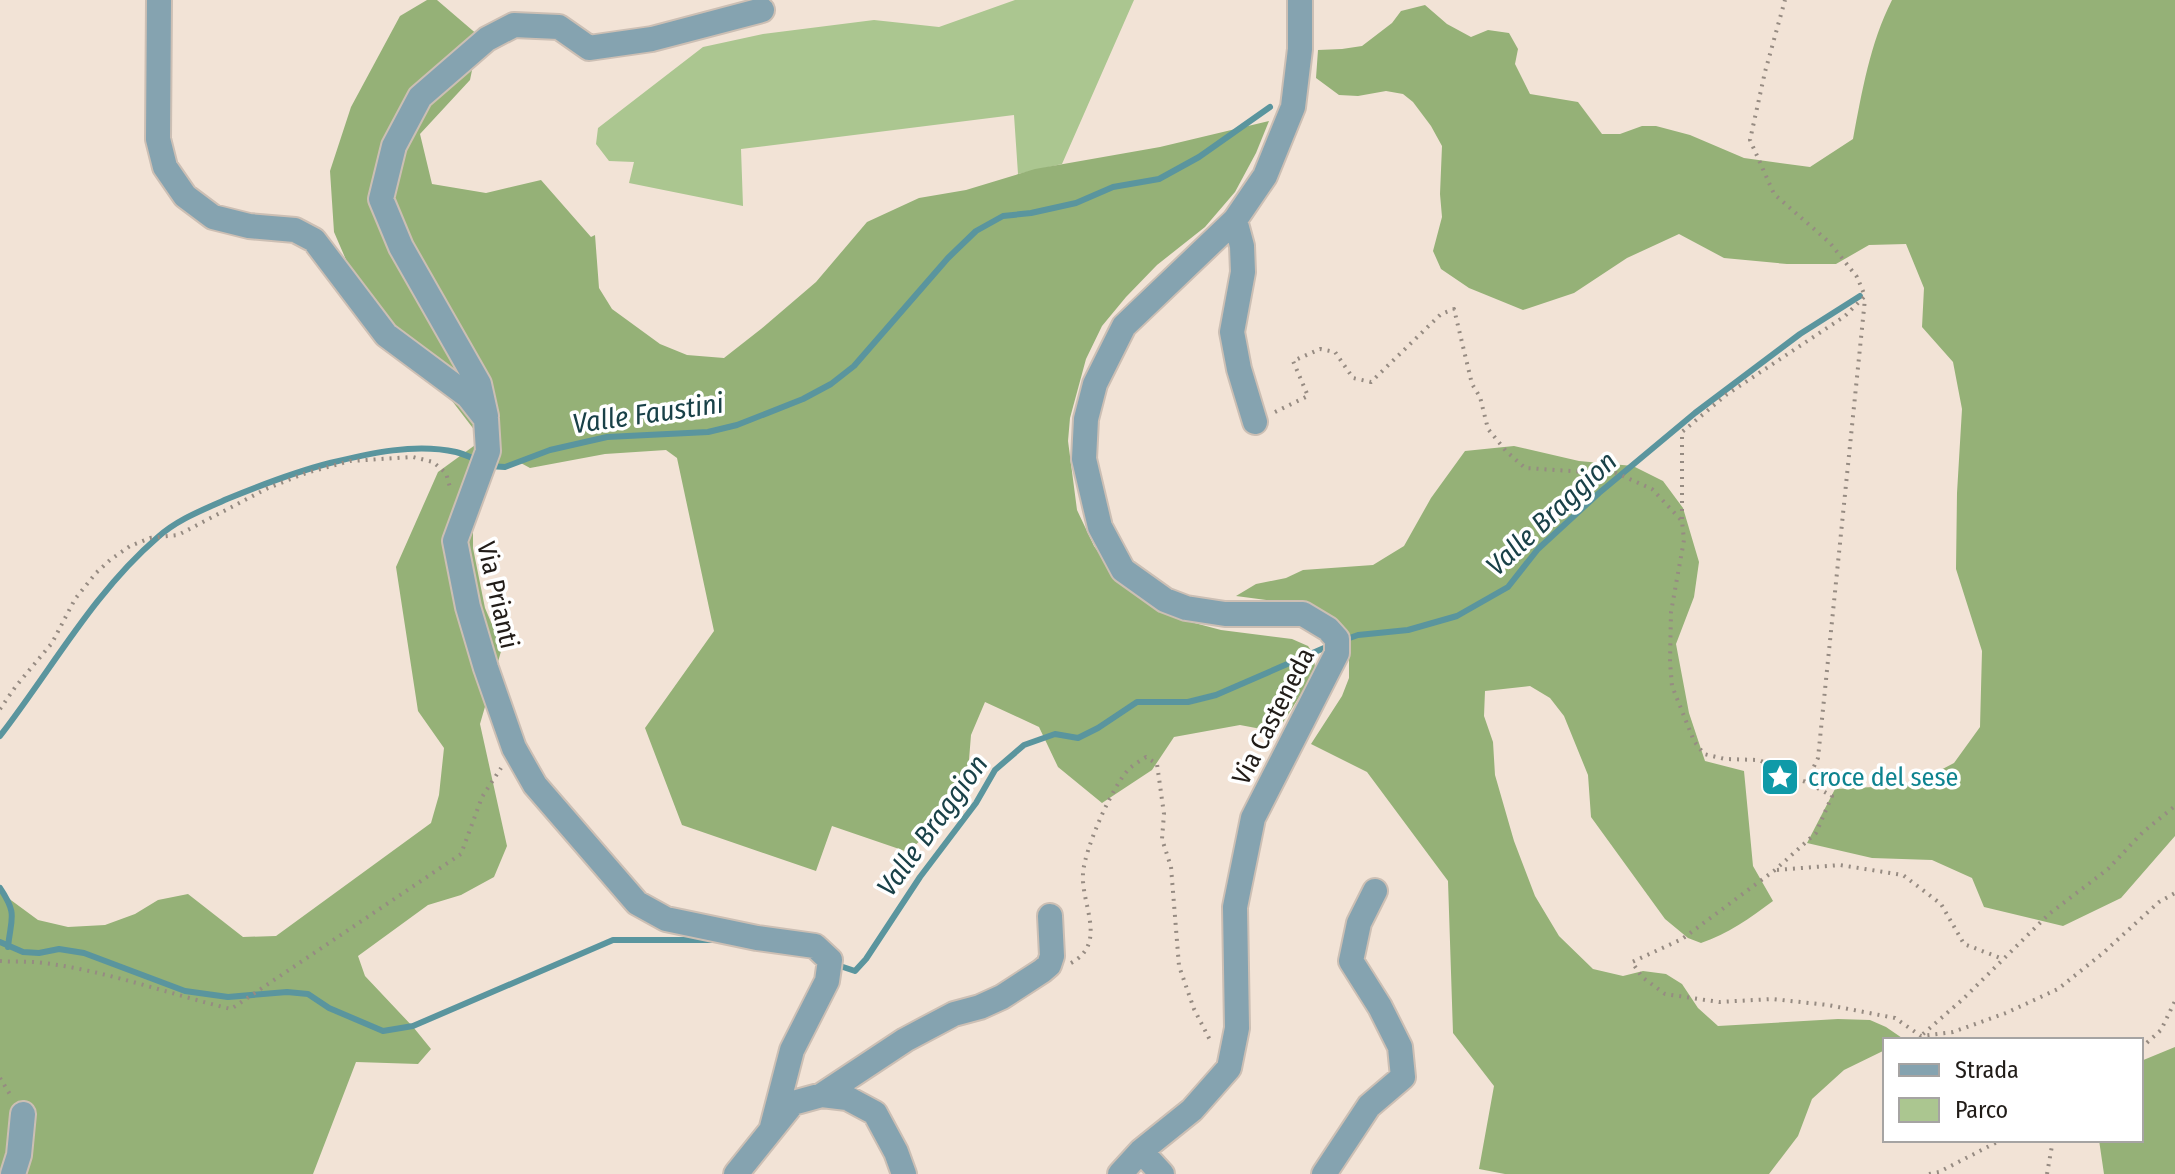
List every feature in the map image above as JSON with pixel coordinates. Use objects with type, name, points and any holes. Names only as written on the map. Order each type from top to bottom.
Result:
[{"type":"street","points":[[159,0],[158,139],[165,167],[185,196],[213,217],[249,226],[295,230],[314,240],[386,335],[468,396],[486,419]]},
{"type":"street","points":[[1255,422],[1232,332],[1243,272],[1242,246],[1235,220],[1265,176],[1293,107],[1300,49],[1300,0]]},
{"type":"street","name":"Via Prianti","points":[[762,10],[652,39],[589,48],[559,27],[514,25],[487,39],[420,97],[394,146],[381,199],[401,247],[479,384],[488,451],[455,541],[468,607],[486,668],[514,748],[535,785],[637,903],[666,919],[757,938],[815,946],[830,960],[827,981],[792,1050],[772,1127]]},
{"type":"street","name":"Via Casteneda","points":[[1120,1174],[1141,1151],[1192,1110],[1229,1068],[1237,1028],[1235,907],[1253,818],[1337,653],[1337,639],[1328,629],[1303,614],[1225,614],[1186,608],[1165,600],[1123,570],[1100,527],[1084,459],[1086,419],[1095,384],[1124,326],[1235,220]]},
{"type":"street","points":[[1324,1174],[1369,1106],[1403,1077],[1400,1047],[1380,1007],[1351,961],[1359,923],[1375,891]]},
{"type":"street","points":[[736,1174],[793,1103],[822,1095],[905,1040],[954,1014],[1002,997],[1042,971],[1049,965],[1052,956],[1050,916]]},
{"type":"street","points":[[822,1095],[847,1098],[875,1113],[904,1174]]},
{"type":"street","points":[[13,1174],[19,1155],[23,1114]]},
{"type":"street","points":[[1141,1151],[1162,1174]]},
{"type":"path","points":[[1785,0],[1750,140],[1774,194],[1830,243],[1857,277],[1865,296],[1818,758],[1806,782]]},
{"type":"path","points":[[1865,296],[1845,316],[1726,395],[1682,432],[1684,540],[1671,612],[1670,662],[1672,686],[1694,741],[1704,754],[1725,759],[1759,760],[1775,767],[1779,773],[1806,782],[1832,796],[1816,833],[1775,870],[1682,939],[1632,962],[1642,977],[1665,994],[1719,1002],[1772,999],[1828,1005],[1895,1018],[1921,1036],[1953,1032],[2006,1013],[2058,989],[2159,902],[2175,893]]},
{"type":"path","points":[[1255,422],[1308,396],[1293,361],[1320,349],[1335,352],[1353,378],[1371,382],[1441,314],[1454,309],[1472,384],[1480,397],[1488,429],[1506,451],[1525,468],[1587,472],[1605,468],[1652,489],[1682,521]]},
{"type":"path","points":[[0,709],[52,643],[75,599],[96,573],[130,546],[150,538],[178,535],[268,488],[350,461],[413,457],[433,462],[446,473],[453,500]]},
{"type":"path","points":[[0,961],[43,963],[117,978],[231,1009],[461,854],[482,797],[514,748]]},
{"type":"path","points":[[1049,965],[1071,963],[1084,956],[1089,943],[1090,923],[1082,875],[1088,849],[1111,798],[1129,768],[1146,757],[1157,764],[1164,814],[1162,839],[1171,867],[1179,966],[1194,1009],[1211,1042]]},
{"type":"path","points":[[1921,1036],[2049,914],[2108,869],[2143,832],[2175,806]]},
{"type":"path","points":[[1775,870],[1840,865],[1903,875],[1941,904],[1964,944],[2003,959]]},
{"type":"path","points":[[2143,1046],[2161,1030],[2175,1001]]},
{"type":"path","points":[[1929,1174],[1939,1172],[1997,1142]]},
{"type":"path","points":[[2047,1174],[2053,1142]]},
{"type":"green space","points":[[427,0],[437,0],[479,36],[470,80],[420,134],[432,184],[486,193],[541,180],[591,237],[595,235],[599,288],[612,309],[660,344],[687,355],[724,358],[816,282],[867,222],[919,198],[966,190],[1035,169],[1160,147],[1269,121],[1235,192],[1205,227],[1157,265],[1102,326],[1086,359],[1070,418],[1068,441],[1077,510],[1094,546],[1114,574],[1139,596],[1187,621],[1221,630],[1292,639],[1308,646],[1314,655],[1315,669],[1277,732],[1240,725],[1174,737],[1152,770],[1102,803],[1058,767],[1039,727],[985,702],[971,735],[966,797],[908,852],[832,826],[816,871],[682,825],[645,728],[714,631],[677,458],[666,450],[605,454],[530,468],[519,462],[505,468],[489,468],[473,519],[473,548],[485,608],[502,648],[480,724],[507,846],[494,877],[461,895],[428,905],[358,956],[365,976],[431,1049],[418,1064],[356,1062],[313,1174],[0,1174],[0,889],[38,920],[68,927],[105,925],[135,914],[158,900],[188,894],[243,937],[276,936],[431,823],[439,795],[444,748],[418,711],[396,567],[438,472],[482,440],[433,376],[369,313],[334,232],[330,171],[351,107],[400,16]]},
{"type":"green space","points":[[1015,0],[1134,0],[1062,164],[1018,174],[1014,115],[741,149],[743,206],[629,183],[634,162],[609,161],[596,144],[598,128],[703,47],[763,34],[874,20],[939,27]]},
{"type":"green space","points":[[1892,0],[2175,0],[2175,836],[2121,898],[2063,926],[1984,907],[1972,878],[1932,860],[1872,858],[1807,843],[1835,789],[1912,785],[1954,763],[1980,727],[1982,651],[1956,569],[1962,409],[1953,362],[1922,327],[1924,288],[1906,244],[1869,245],[1836,264],[1787,264],[1724,258],[1679,234],[1627,258],[1574,293],[1523,310],[1469,288],[1441,269],[1433,251],[1442,217],[1442,146],[1413,102],[1403,94],[1386,91],[1358,96],[1339,95],[1316,78],[1318,50],[1362,46],[1392,23],[1401,11],[1425,5],[1447,24],[1471,37],[1488,30],[1509,33],[1518,49],[1515,64],[1530,94],[1578,102],[1602,134],[1620,134],[1642,126],[1656,126],[1690,135],[1744,158],[1810,167],[1853,139],[1872,50]]},
{"type":"green space","points":[[1514,446],[1579,461],[1633,466],[1663,481],[1683,508],[1699,562],[1694,597],[1676,644],[1689,713],[1705,761],[1744,771],[1753,866],[1773,901],[1711,939],[1701,943],[1688,938],[1665,919],[1591,817],[1588,775],[1564,716],[1550,698],[1530,686],[1485,691],[1484,716],[1493,742],[1495,775],[1514,841],[1535,896],[1559,936],[1593,969],[1623,976],[1643,971],[1666,974],[1682,984],[1698,1008],[1718,1026],[1870,1020],[1902,1038],[1883,1038],[1883,1051],[1844,1070],[1812,1099],[1798,1136],[1769,1174],[1505,1174],[1479,1169],[1494,1086],[1453,1033],[1448,881],[1367,772],[1311,744],[1342,696],[1349,678],[1349,647],[1303,605],[1236,596],[1256,584],[1286,578],[1303,570],[1373,565],[1404,546],[1431,498],[1465,451]]},
{"type":"green space","points":[[2175,1047],[2175,1174],[2104,1174],[2099,1142],[2143,1142],[2143,1060]]},
{"type":"waterway","name":"Valle Faustini","points":[[489,466],[505,467],[550,450],[607,437],[708,432],[737,425],[803,399],[831,384],[854,366],[948,258],[976,231],[1003,216],[1076,203],[1113,187],[1159,179],[1199,157],[1270,107]]},
{"type":"waterway","name":"Valle Braggion","points":[[1341,641],[1358,635],[1408,630],[1457,616],[1508,587],[1538,549],[1695,413],[1800,334],[1860,296]]},
{"type":"waterway","name":"Valle Faustini","points":[[0,736],[113,582],[158,537],[182,520],[278,479],[361,456],[393,450],[440,449],[479,461]]},
{"type":"waterway","name":"Valle Braggion","points":[[834,964],[855,971],[866,959],[920,877],[976,803],[995,770],[1024,745],[1055,734],[1078,738],[1137,702],[1188,702],[1216,695],[1331,645]]},
{"type":"waterway","name":"Valle Faustini","points":[[0,888],[11,911],[8,947]]},
{"type":"waterway","name":"Valle Braggion","points":[[0,942],[23,952],[59,949],[84,953],[185,991],[228,997],[287,992],[308,994],[329,1008],[383,1031],[413,1026],[613,940],[714,940]]},
{"type":"place","name":"croce del sese","points":[[1780,777]]}]
